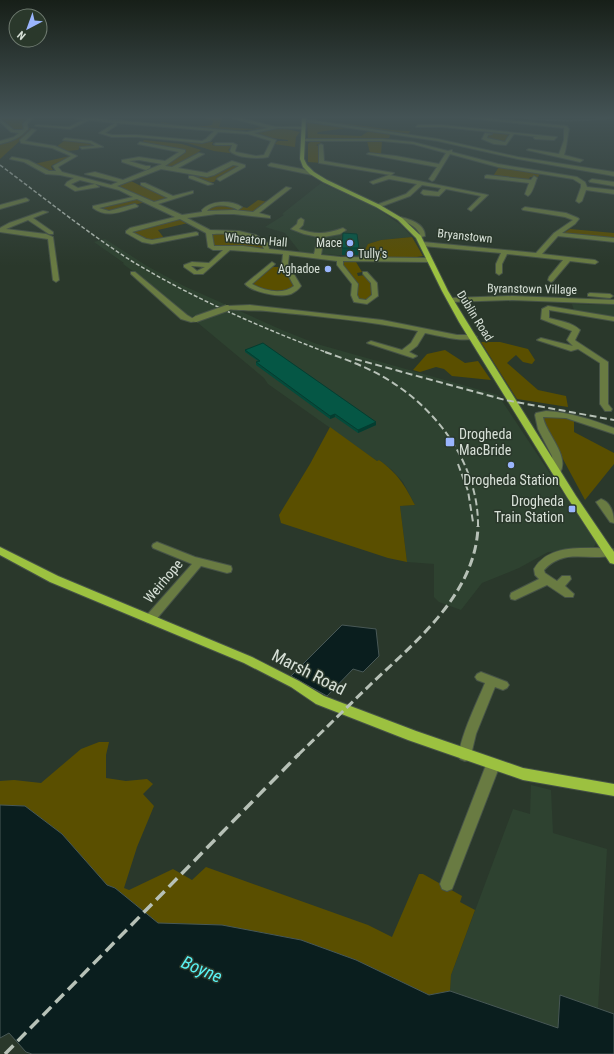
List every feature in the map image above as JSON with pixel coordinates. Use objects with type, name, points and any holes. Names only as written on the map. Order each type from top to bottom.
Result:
[{"type":"main road","name":"Dublin Road","points":[[306,167],[312,173],[338,188],[378,206],[400,219],[419,237],[450,300],[572,497],[611,556]]},
{"type":"main road","name":"Marsh Road","points":[[0,551],[54,579],[248,660],[295,684],[320,700],[493,765],[523,774],[614,790]]},
{"type":"street","name":"Wheaton Hall","points":[[37,167],[48,173],[60,173],[113,186],[154,204],[209,232],[210,247],[243,248],[340,259],[429,260]]},
{"type":"street","points":[[55,167],[60,173]]},
{"type":"street","points":[[113,186],[159,167]]},
{"type":"street","points":[[168,167],[210,184]]},
{"type":"street","points":[[174,171],[180,167]]},
{"type":"street","points":[[174,171],[207,175],[224,167]]},
{"type":"street","points":[[220,179],[241,167]]},
{"type":"street","points":[[282,167],[312,173]]},
{"type":"street","points":[[355,167],[391,173]]},
{"type":"street","points":[[432,179],[439,167]]},
{"type":"street","points":[[490,167],[495,169],[572,177],[583,183],[579,201]]},
{"type":"street","points":[[573,167],[614,174]]},
{"type":"street","points":[[484,182],[495,169]]},
{"type":"street","points":[[185,175],[191,172]]},
{"type":"street","points":[[88,174],[95,174],[124,182]]},
{"type":"street","points":[[374,182],[386,177],[485,195],[471,210]]},
{"type":"street","points":[[487,177],[534,180],[528,194]]},
{"type":"street","points":[[79,178],[69,182],[68,185],[77,190],[96,187],[95,186]]},
{"type":"street","points":[[592,180],[614,184]]},
{"type":"street","points":[[378,206],[408,195],[421,183]]},
{"type":"street","points":[[143,184],[174,198]]},
{"type":"street","points":[[425,191],[424,193],[439,194],[445,187]]},
{"type":"street","points":[[255,213],[269,205],[272,200],[288,188]]},
{"type":"street","points":[[583,188],[614,192]]},
{"type":"street","points":[[154,204],[191,192]]},
{"type":"street","points":[[135,206],[108,213],[102,213],[95,207],[99,205],[127,201],[138,197]]},
{"type":"street","points":[[0,207],[26,200]]},
{"type":"street","points":[[204,213],[206,208],[220,203],[239,206],[238,208]]},
{"type":"street","points":[[525,209],[567,216],[576,219],[573,223],[556,234],[538,255]]},
{"type":"street","points":[[196,234],[152,242],[144,241],[128,232],[132,229],[204,213],[230,211],[255,213],[268,217]]},
{"type":"street","points":[[0,230],[11,224],[45,212]]},
{"type":"street","points":[[29,218],[51,233]]},
{"type":"street","points":[[301,220],[300,225],[294,229],[321,236],[336,235],[343,230]]},
{"type":"street","points":[[0,230],[46,236],[51,238],[56,280]]},
{"type":"street","points":[[209,232],[223,231],[244,234],[262,240],[266,244],[267,248]]},
{"type":"street","points":[[556,234],[614,240]]},
{"type":"street","points":[[317,257],[321,236]]},
{"type":"street","name":"Bryanstown","points":[[423,244],[505,251],[595,262]]},
{"type":"street","points":[[210,265],[227,251],[228,248]]},
{"type":"street","points":[[499,273],[499,262],[505,251]]},
{"type":"street","points":[[272,264],[248,284],[251,288],[273,292],[286,293],[292,291],[298,286],[285,264],[286,254]]},
{"type":"street","points":[[551,280],[568,258]]},
{"type":"street","points":[[340,259],[340,265],[355,284],[354,295],[356,301],[367,302],[375,296],[377,287],[373,279],[365,273]]},
{"type":"street","points":[[134,273],[184,317],[190,320],[227,308],[267,308],[382,322],[457,337],[473,337]]},
{"type":"street","points":[[590,295],[614,296]]},
{"type":"street","name":"Byranstown Village","points":[[450,300],[512,298],[614,302]]},
{"type":"street","points":[[566,301],[566,311]]},
{"type":"street","points":[[574,329],[545,319],[546,309],[614,319]]},
{"type":"street","points":[[574,329],[580,324],[583,317]]},
{"type":"street","points":[[574,329],[576,330],[572,340],[578,347],[604,362],[604,404],[608,409]]},
{"type":"street","points":[[403,353],[414,344],[423,330]]},
{"type":"street","points":[[541,340],[571,349],[578,347]]},
{"type":"street","points":[[371,343],[413,356]]},
{"type":"street","points":[[605,374],[614,376]]},
{"type":"street","points":[[604,394],[614,395]]},
{"type":"street","points":[[557,471],[559,464],[557,456],[541,425],[539,415],[547,413],[583,420],[614,432]]},
{"type":"street","points":[[601,502],[614,520]]},
{"type":"street","name":"Weirhope","points":[[157,546],[198,563],[227,568]]},
{"type":"street","points":[[569,594],[540,575],[539,569],[551,557],[566,553],[611,556]]},
{"type":"street","name":"Weirhope","points":[[150,619],[198,563]]},
{"type":"street","points":[[557,587],[566,579]]},
{"type":"street","points":[[515,596],[546,580]]},
{"type":"street","points":[[465,755],[470,734],[492,681]]},
{"type":"street","points":[[447,884],[493,765]]},
{"type":"shaded area","points":[[41,167],[51,167],[54,172],[53,173]]},
{"type":"shaded area","points":[[227,167],[240,167],[221,178],[217,178],[214,182],[207,182],[190,176],[191,174],[207,176]]},
{"type":"shaded area","points":[[499,167],[541,172],[538,177],[530,177],[529,179],[532,179],[532,181],[493,176]]},
{"type":"shaded area","points":[[131,181],[141,186],[144,185],[169,198],[155,202],[118,186]]},
{"type":"shaded area","points":[[321,183],[375,207],[401,225],[412,237],[381,240],[368,244],[361,257],[300,252],[285,233],[265,227],[284,215],[282,214]]},
{"type":"shaded area","points":[[137,198],[145,202],[105,212],[98,207]]},
{"type":"shaded area","points":[[258,200],[268,202],[254,212],[235,210],[206,211],[217,205],[239,209],[243,207],[247,208]]},
{"type":"shaded area","points":[[179,219],[188,223],[158,230],[164,238],[148,241],[132,233],[132,231]]},
{"type":"shaded area","points":[[570,229],[614,233],[614,240],[562,234]]},
{"type":"shaded area","points":[[213,233],[246,236],[264,245],[262,247],[274,250],[216,247],[213,246]]},
{"type":"shaded area","points":[[412,237],[423,256],[365,259],[361,257],[368,244],[381,240]]},
{"type":"shaded area","points":[[105,239],[147,266],[184,286],[317,344],[498,395],[596,543],[594,547],[587,550],[548,552],[519,568],[482,583],[461,610],[439,602],[434,597],[434,564],[407,562],[400,506],[415,505],[403,482],[392,470],[268,384],[264,378],[192,318],[186,317],[141,277],[123,264],[124,263],[94,242]]},
{"type":"shaded area","points":[[343,262],[356,262],[362,272],[357,273],[358,276],[365,275],[371,281],[372,294],[369,299],[357,300],[356,295],[358,286],[342,265]]},
{"type":"shaded area","points":[[282,265],[295,286],[292,290],[265,290],[251,284],[271,267],[280,267]]},
{"type":"shaded area","points":[[572,304],[614,305],[614,317],[574,310]]},
{"type":"shaded area","points":[[481,342],[500,342],[528,349],[535,360],[532,364],[523,362],[516,355],[507,363],[538,390],[566,396],[568,407],[517,399]]},
{"type":"shaded area","points":[[445,350],[465,363],[478,361],[491,380],[452,376],[444,369],[436,367],[420,372],[413,370],[427,354]]},
{"type":"shaded area","points":[[549,415],[574,420],[574,432],[614,453],[614,464],[585,500],[543,422],[543,417]]},
{"type":"shaded area","points":[[330,427],[377,461],[379,460],[386,465],[400,480],[415,505],[400,506],[407,562],[388,558],[281,523],[279,515],[310,464]]},
{"type":"shaded area","points":[[99,742],[109,742],[106,755],[106,778],[126,781],[147,779],[153,784],[143,794],[154,806],[137,847],[124,888],[129,890],[173,869],[192,880],[206,867],[368,925],[392,937],[419,874],[423,874],[462,896],[460,902],[475,910],[451,975],[450,991],[429,995],[356,960],[301,940],[222,925],[158,923],[115,888],[107,885],[62,834],[25,806],[0,805],[0,781],[14,780],[41,783],[81,749]]},
{"type":"shaded area","points":[[531,785],[551,790],[553,833],[607,849],[598,1009],[560,995],[558,1028],[450,991],[451,975],[513,809],[530,814]]},
{"type":"water","points":[[342,625],[376,629],[379,656],[363,672],[353,669],[327,696],[291,676]]},
{"type":"water","name":"Boyne","points":[[0,805],[25,806],[62,834],[107,885],[115,888],[158,923],[222,925],[301,940],[356,960],[429,995],[450,991],[558,1028],[560,995],[614,1014],[614,1054],[32,1054],[26,1052],[9,1033],[0,1038]]},
{"type":"building","points":[[343,233],[357,234],[359,248],[342,248]]},
{"type":"building","points":[[263,343],[376,422],[358,430],[335,414],[330,416],[256,362],[260,361],[245,350]]},
{"type":"railway","points":[[3,167],[64,214],[130,260],[154,274],[227,311],[328,353]]},
{"type":"railway","points":[[325,352],[373,371],[391,381],[430,414],[444,430],[456,448],[465,466],[477,506],[478,526]]},
{"type":"railway","points":[[355,359],[505,400],[614,420]]},
{"type":"railway","points":[[458,464],[468,491],[473,522]]},
{"type":"railway","points":[[298,755],[406,652],[440,615],[455,595],[467,573],[475,551],[478,526]]},
{"type":"railway","points":[[5,1054],[298,755]]},
{"type":"place","name":"Mace","points":[[350,243]]},
{"type":"place","name":"Tully's","points":[[350,254]]},
{"type":"place","name":"Aghadoe","points":[[328,269]]},
{"type":"place","name":"Drogheda MacBride","points":[[450,442]]},
{"type":"place","name":"Drogheda Station","points":[[511,465]]},
{"type":"place","name":"Drogheda Train Station","points":[[572,509]]}]
